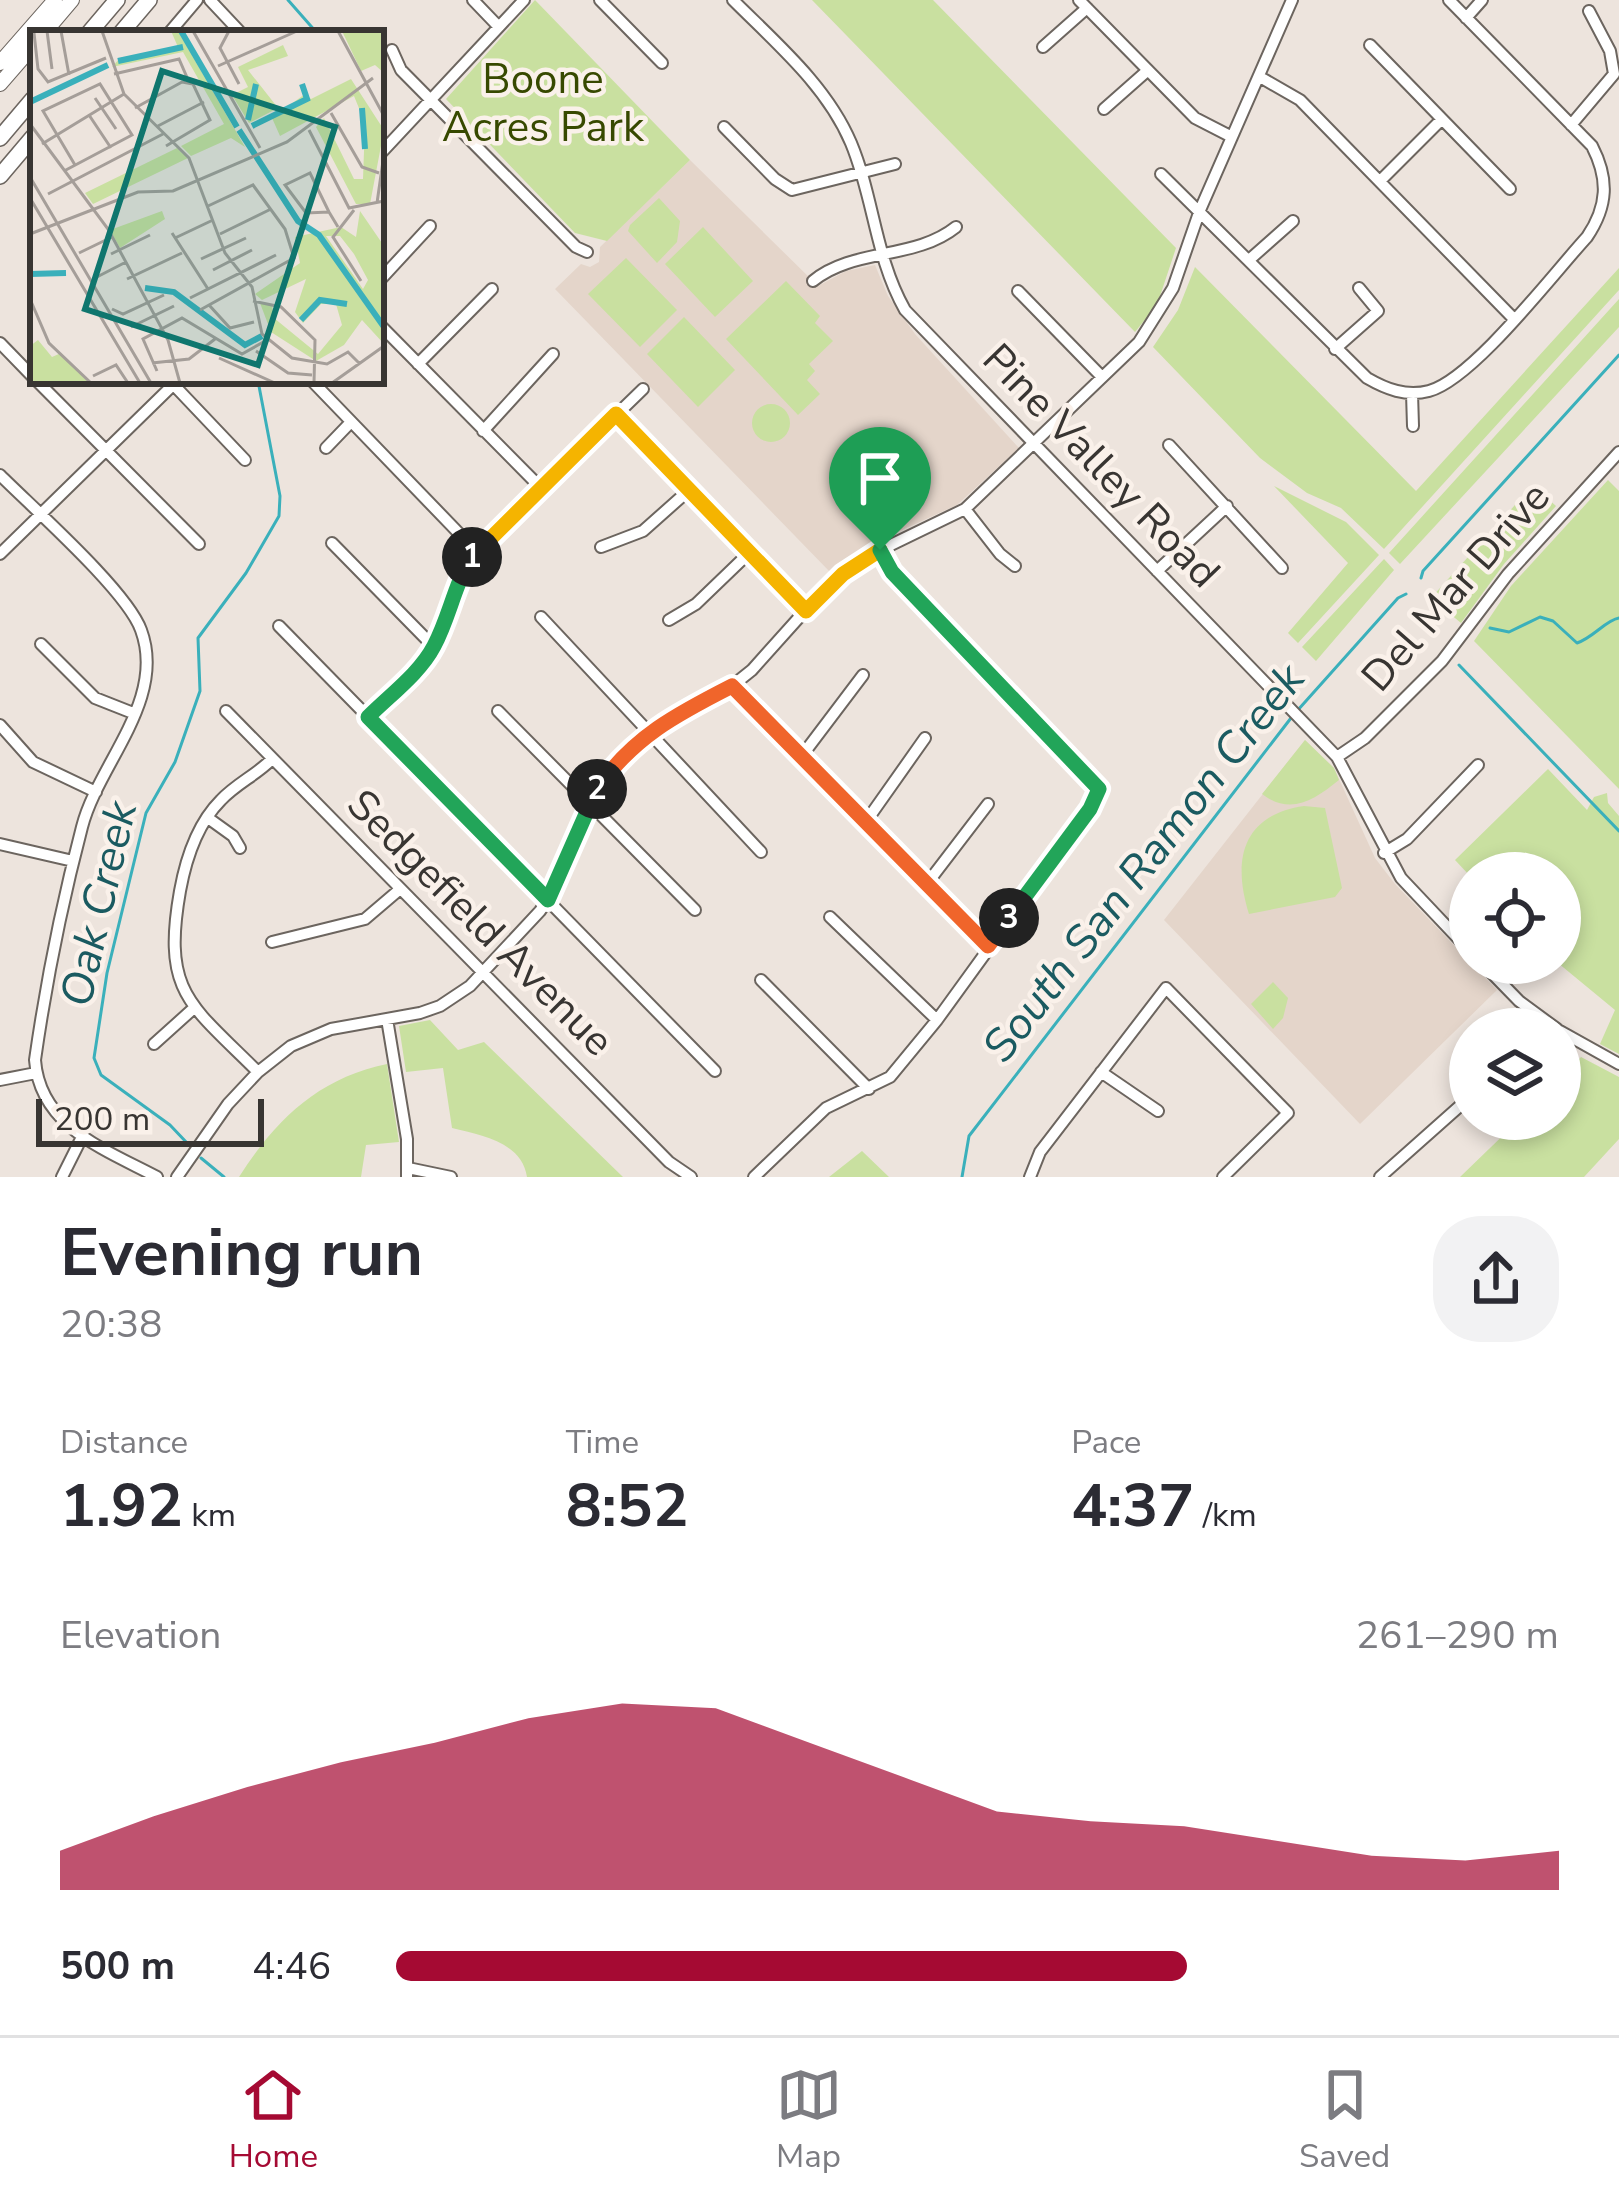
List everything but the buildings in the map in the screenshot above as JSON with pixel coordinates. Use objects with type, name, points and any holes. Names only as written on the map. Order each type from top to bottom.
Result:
[{"type":"highway","points":[[92,30],[117,0]]},
{"type":"highway","points":[[124,30],[149,0]]},
{"type":"highway","points":[[0,138],[30,103]]},
{"type":"highway","points":[[0,176],[30,141]]},
{"type":"main road","points":[[0,63],[55,0]]},
{"type":"main road","points":[[47,30],[73,0]]},
{"type":"main road","points":[[0,84],[30,49]]},
{"type":"street","points":[[172,30],[197,0]]},
{"type":"street","points":[[210,0],[238,30]]},
{"type":"street","points":[[472,0],[497,26]]},
{"type":"street","points":[[384,150],[524,0]]},
{"type":"street","points":[[600,0],[662,63]]},
{"type":"street","name":"Pine Valley Road","points":[[734,0],[840,120],[861,172],[881,257],[905,310],[1337,757],[1384,853],[1449,929]]},
{"type":"street","points":[[177,1177],[200,1141],[258,1072],[314,1034],[440,1006],[485,971],[548,900],[589,803],[623,754],[650,731],[732,686],[770,654],[843,574],[965,508],[1139,341],[1173,289],[1200,210],[1292,0]]},
{"type":"street","points":[[1161,174],[1367,378],[1412,394],[1450,382],[1587,236],[1612,187],[1592,146],[1449,0]]},
{"type":"street","points":[[1466,18],[1482,0]]},
{"type":"street","points":[[1043,46],[1083,4],[1195,118],[1232,137]]},
{"type":"street","points":[[1571,125],[1614,74],[1610,50],[1589,11]]},
{"type":"street","points":[[1370,45],[1510,189]]},
{"type":"street","points":[[392,50],[401,70],[576,247],[587,252]]},
{"type":"street","points":[[1104,109],[1147,71]]},
{"type":"street","points":[[1260,77],[1300,100],[1513,318]]},
{"type":"street","points":[[1380,181],[1442,119]]},
{"type":"street","points":[[724,127],[792,190],[895,164]]},
{"type":"street","points":[[1249,260],[1293,221]]},
{"type":"street","points":[[384,276],[430,226]]},
{"type":"street","points":[[813,280],[838,266],[934,242],[956,227]]},
{"type":"street","points":[[1335,349],[1378,311],[1358,288]]},
{"type":"street","points":[[418,364],[492,289]]},
{"type":"street","points":[[1018,291],[1102,377]]},
{"type":"street","points":[[384,329],[541,488]]},
{"type":"street","points":[[0,343],[30,374]]},
{"type":"street","points":[[483,431],[553,355]]},
{"type":"street","points":[[40,384],[199,544]]},
{"type":"street","points":[[0,554],[171,384]]},
{"type":"street","points":[[175,384],[245,460]]},
{"type":"street","points":[[315,384],[476,551]]},
{"type":"street","points":[[368,717],[434,646],[458,578],[476,551],[643,389]]},
{"type":"street","points":[[1412,394],[1413,426]]},
{"type":"street","points":[[616,414],[806,611]]},
{"type":"street","points":[[326,448],[351,422]]},
{"type":"street","points":[[1169,445],[1282,568]]},
{"type":"street","name":"Del Mar Drive","points":[[1337,757],[1365,738],[1442,661],[1508,574],[1619,452]]},
{"type":"street","points":[[0,475],[136,618],[147,659],[118,755],[83,820],[38,1037],[36,1073],[43,1096],[59,1118],[82,1137],[157,1177]]},
{"type":"street","points":[[601,548],[643,531],[688,491]]},
{"type":"street","points":[[1157,571],[1227,506]]},
{"type":"street","points":[[965,508],[1000,554],[1016,566]]},
{"type":"street","points":[[332,543],[434,646]]},
{"type":"street","points":[[754,1177],[826,1108],[890,1077],[937,1020],[1090,809],[1099,789],[892,572],[880,550]]},
{"type":"street","points":[[669,620],[696,604],[749,553]]},
{"type":"street","points":[[542,617],[761,852]]},
{"type":"street","points":[[279,626],[715,1071]]},
{"type":"street","points":[[41,644],[95,698],[133,713]]},
{"type":"street","points":[[801,758],[863,675]]},
{"type":"street","points":[[732,686],[988,946]]},
{"type":"street","name":"Sedgefield Avenue","points":[[226,711],[669,1162],[691,1177]]},
{"type":"street","points":[[498,711],[695,910]]},
{"type":"street","points":[[0,725],[33,762],[96,792]]},
{"type":"street","points":[[865,823],[925,738]]},
{"type":"street","points":[[258,1072],[194,1008],[173,961],[172,936],[186,861],[208,818],[218,802],[272,760]]},
{"type":"street","points":[[1384,853],[1407,839],[1478,765]]},
{"type":"street","points":[[926,885],[988,804]]},
{"type":"street","points":[[208,818],[240,848]]},
{"type":"street","points":[[0,844],[74,861]]},
{"type":"street","points":[[272,942],[365,920],[399,890]]},
{"type":"street","points":[[830,916],[937,1020]]},
{"type":"street","points":[[760,980],[869,1089]]},
{"type":"street","points":[[1505,984],[1531,1008]]},
{"type":"street","points":[[1030,1177],[1040,1152],[1166,988],[1288,1113],[1223,1177]]},
{"type":"street","points":[[154,1044],[194,1008]]},
{"type":"street","points":[[387,1019],[408,1173],[451,1177]]},
{"type":"street","points":[[1581,1043],[1619,1064]]},
{"type":"street","points":[[1101,1072],[1158,1112]]},
{"type":"street","points":[[0,1080],[36,1073]]},
{"type":"street","points":[[1379,1177],[1449,1115]]},
{"type":"street","points":[[62,1177],[82,1137]]},
{"type":"shaded area","points":[[690,160],[818,286],[846,271],[875,265],[888,296],[915,334],[1019,448],[957,505],[867,546],[830,572],[555,289],[581,264],[590,267],[599,262],[600,247]]},
{"type":"shaded area","points":[[1305,740],[1334,768],[1375,858],[1449,940],[1449,984],[1491,984],[1497,990],[1479,1008],[1449,1008],[1449,1037],[1360,1124],[1164,920]]},
{"type":"green space","name":"Boone Acres Park","points":[[535,0],[690,160],[607,241],[575,233],[446,99]]},
{"type":"green space","points":[[812,0],[933,0],[1176,248],[1157,305],[1135,332]]},
{"type":"green space","points":[[659,198],[680,221],[677,242],[657,263],[628,231]]},
{"type":"green space","points":[[703,227],[753,281],[715,317],[665,264]]},
{"type":"green space","points":[[626,258],[677,310],[640,347],[588,294]]},
{"type":"green space","points":[[1195,267],[1416,491],[1619,268],[1619,290],[1384,549],[1341,508],[1307,493],[1260,458],[1153,347],[1178,310]]},
{"type":"green space","points":[[786,281],[820,316],[815,323],[833,341],[809,364],[815,371],[807,380],[820,394],[798,415],[726,339]]},
{"type":"green space","points":[[1619,299],[1619,327],[1400,564],[1389,553]]},
{"type":"green space","points":[[684,317],[735,370],[698,407],[647,354]]},
{"type":"green space","points":[[771,404],[785,409],[790,423],[785,437],[771,442],[757,437],[752,423],[757,409]]},
{"type":"green space","points":[[1608,480],[1619,491],[1619,789],[1474,641],[1511,586]]},
{"type":"green space","points":[[1533,485],[1556,506],[1504,564],[1461,623],[1431,598]]},
{"type":"green space","points":[[1274,486],[1346,522],[1379,555],[1298,643],[1288,633],[1348,563]]},
{"type":"green space","points":[[1384,559],[1394,570],[1316,661],[1302,647]]},
{"type":"green space","points":[[1305,740],[1334,768],[1339,780],[1293,805],[1262,794]]},
{"type":"green space","points":[[1548,769],[1587,810],[1594,797],[1607,793],[1608,803],[1619,816],[1619,1054],[1600,1044],[1615,1010],[1581,982],[1581,852],[1463,852]]},
{"type":"green space","points":[[1304,806],[1325,808],[1342,888],[1335,897],[1249,914],[1242,876],[1247,843],[1267,819]]},
{"type":"green space","points":[[1273,982],[1288,998],[1283,1018],[1273,1029],[1251,1004]]},
{"type":"green space","points":[[430,1020],[458,1050],[484,1042],[623,1177],[527,1177],[524,1165],[509,1148],[452,1128],[443,1068],[406,1072],[399,1026]]},
{"type":"green space","points":[[1581,1057],[1619,1077],[1619,1139],[1584,1177],[1460,1177],[1498,1140],[1581,1140]]},
{"type":"green space","points":[[387,1064],[399,1142],[366,1145],[361,1177],[239,1177],[268,1137],[301,1104],[340,1079]]},
{"type":"green space","points":[[862,1151],[889,1177],[829,1177]]},
{"type":"waterway","name":"Oak Creek","points":[[288,0],[314,30]]},
{"type":"waterway","name":"South San Ramon Creek","points":[[1421,578],[1619,355]]},
{"type":"waterway","name":"Oak Creek","points":[[188,1144],[170,1125],[101,1075],[94,1058],[107,973],[146,813],[175,762],[200,691],[198,638],[246,573],[279,516],[280,496],[259,384]]},
{"type":"waterway","name":"South San Ramon Creek","points":[[1297,711],[1406,594]]},
{"type":"waterway","points":[[1490,628],[1509,632],[1540,617],[1553,621],[1577,643],[1619,618]]},
{"type":"waterway","points":[[1459,665],[1619,831]]},
{"type":"waterway","name":"South San Ramon Creek","points":[[962,1177],[969,1136],[1291,718]]},
{"type":"waterway","name":"Oak Creek","points":[[201,1158],[224,1177]]},
{"type":"route","points":[[616,414],[806,611],[843,574],[880,550],[892,572],[1099,789],[1090,809],[988,946],[732,686],[661,722],[623,754],[589,803],[548,900],[368,717],[428,657],[458,578],[476,551],[616,414]]}]
